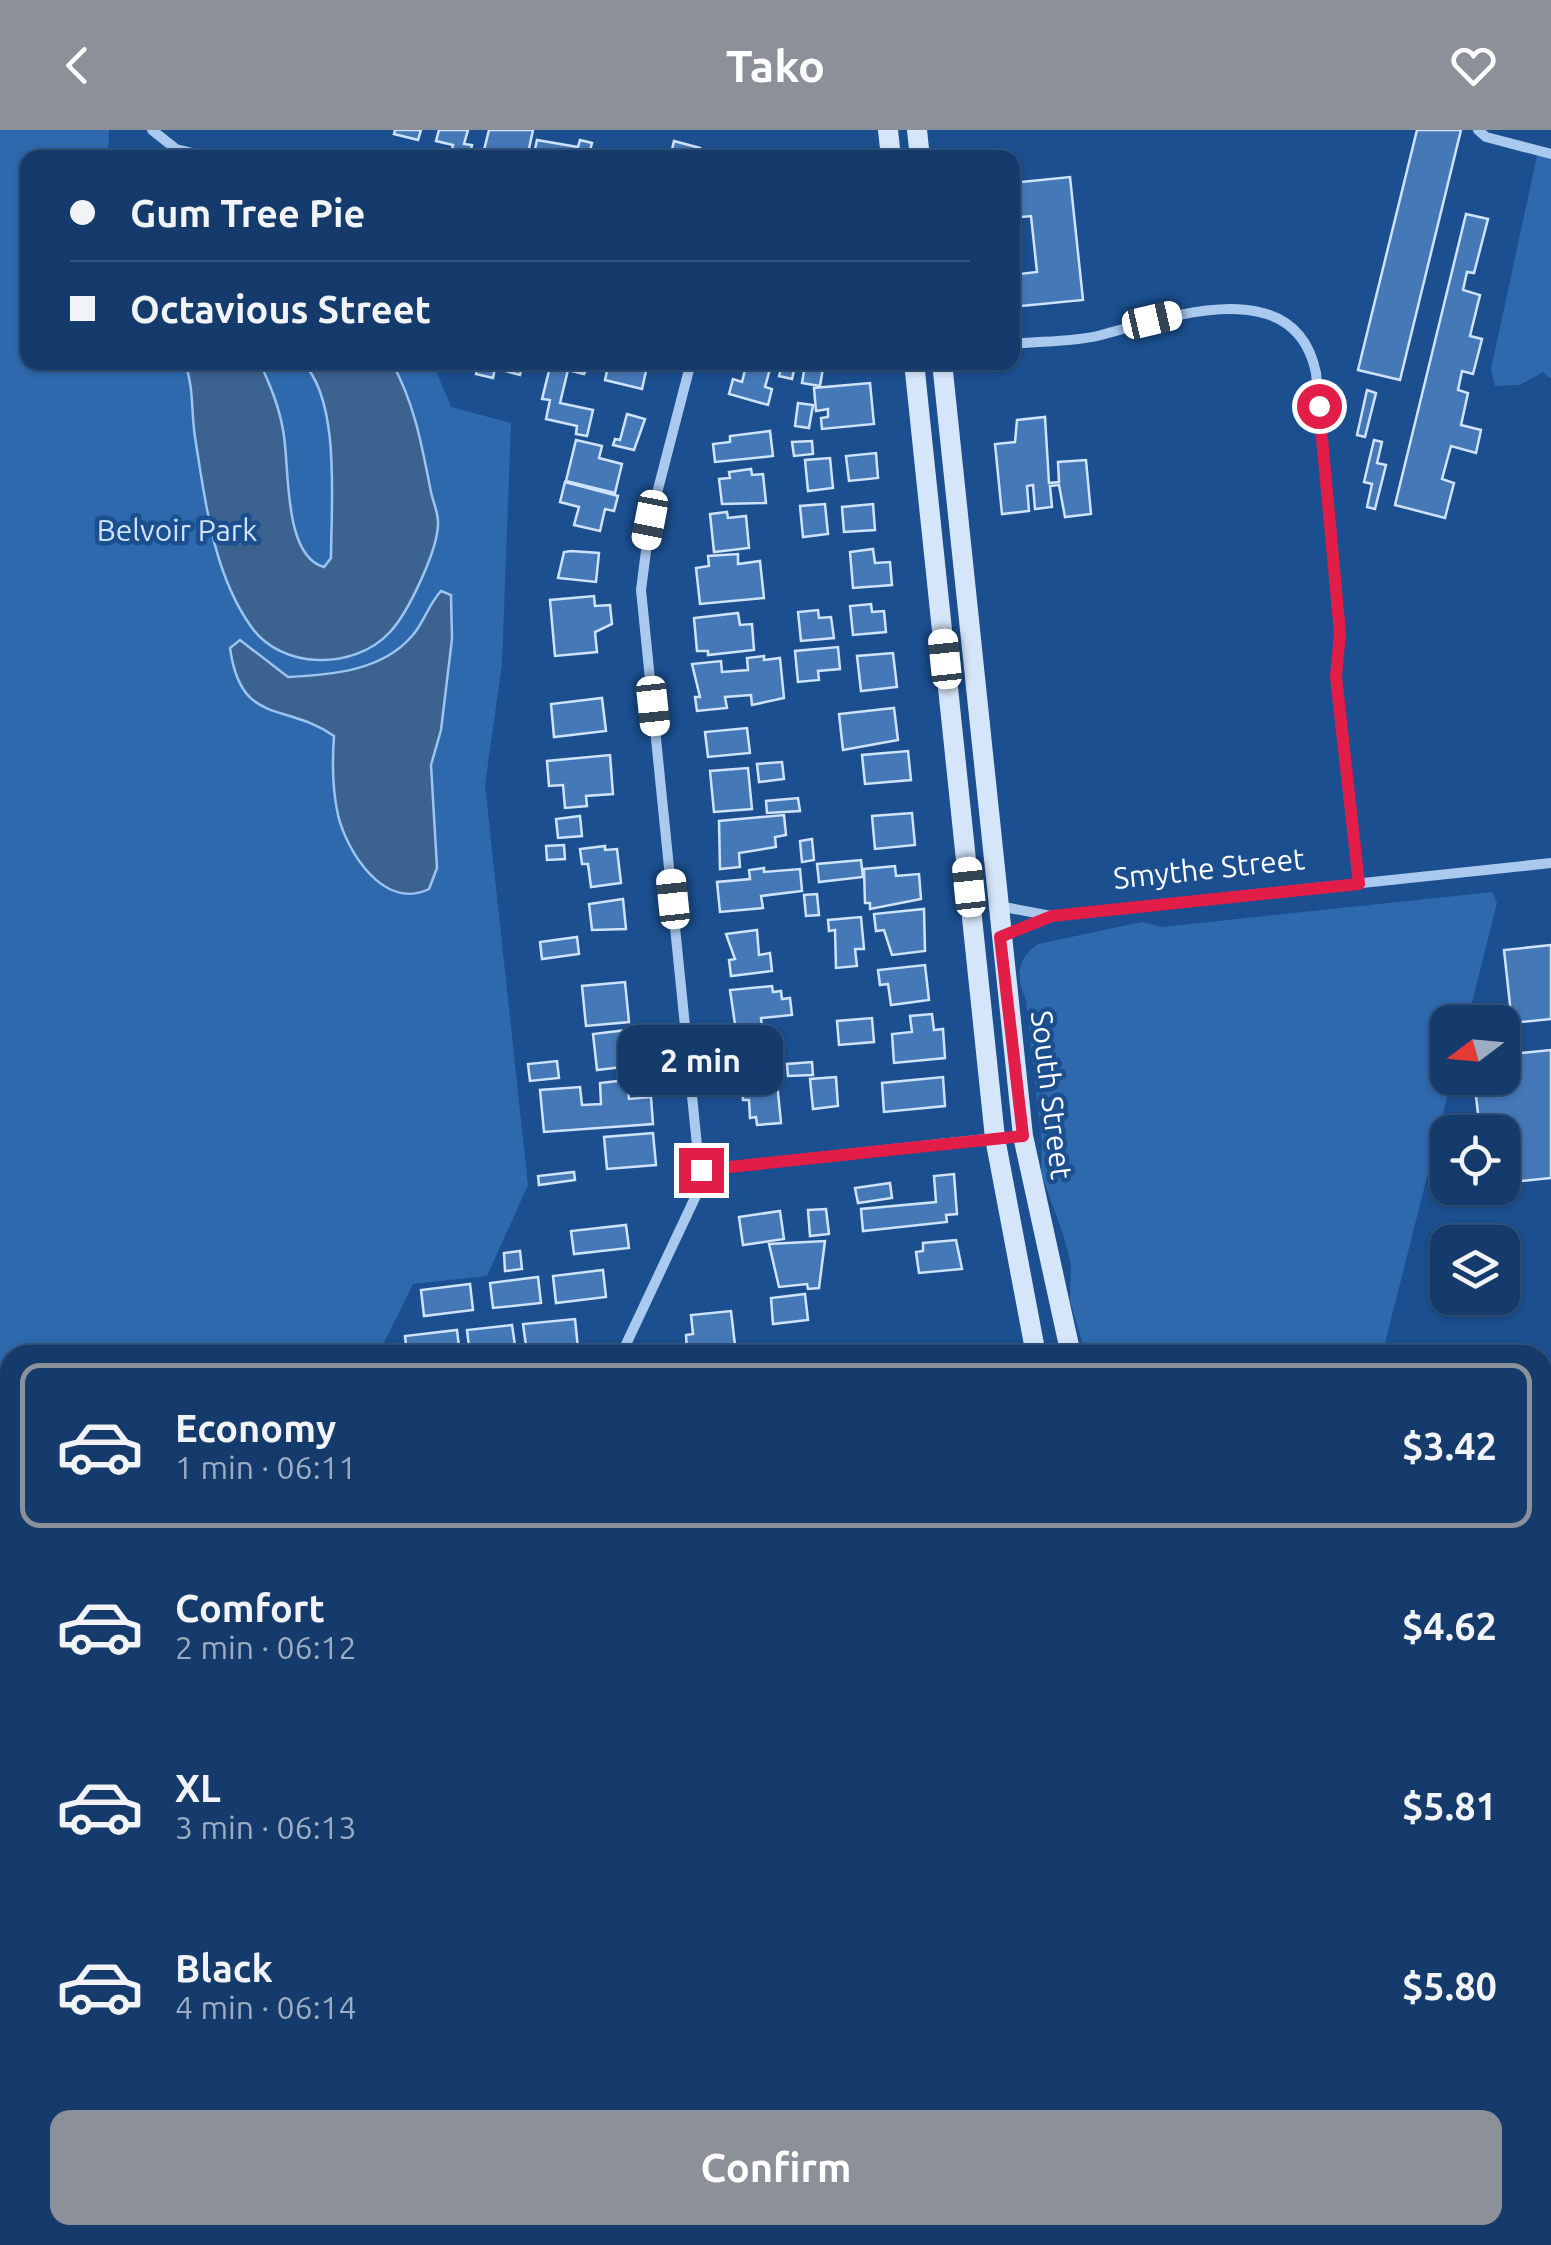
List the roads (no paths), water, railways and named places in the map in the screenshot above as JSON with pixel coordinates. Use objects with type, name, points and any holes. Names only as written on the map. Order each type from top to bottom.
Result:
[{"type":"street","points":[[1478,130],[1486,137],[1551,154]]},
{"type":"street","points":[[154,132],[184,150]]},
{"type":"street","points":[[1020,343],[1094,337],[1173,316],[1250,309],[1280,317],[1305,340],[1316,373],[1340,633],[1336,677],[1359,884]]},
{"type":"street","points":[[626,1345],[698,1198],[701,1170],[641,590],[650,520],[689,370]]},
{"type":"street","name":"South Street","points":[[915,370],[995,1138],[1034,1345]]},
{"type":"street","name":"South Street","points":[[943,370],[1023,1136],[1068,1345]]},
{"type":"street","points":[[928,494],[955,491]]},
{"type":"street","name":"Smythe Street","points":[[1000,937],[1052,916],[1551,863]]},
{"type":"street","points":[[997,906],[973,925],[1000,937]]},
{"type":"street","name":"Smythe Street","points":[[997,906],[1052,916]]},
{"type":"street","points":[[701,1170],[1023,1136]]},
{"type":"park label","name":"Belvoir Park","points":[[177,531]]}]
